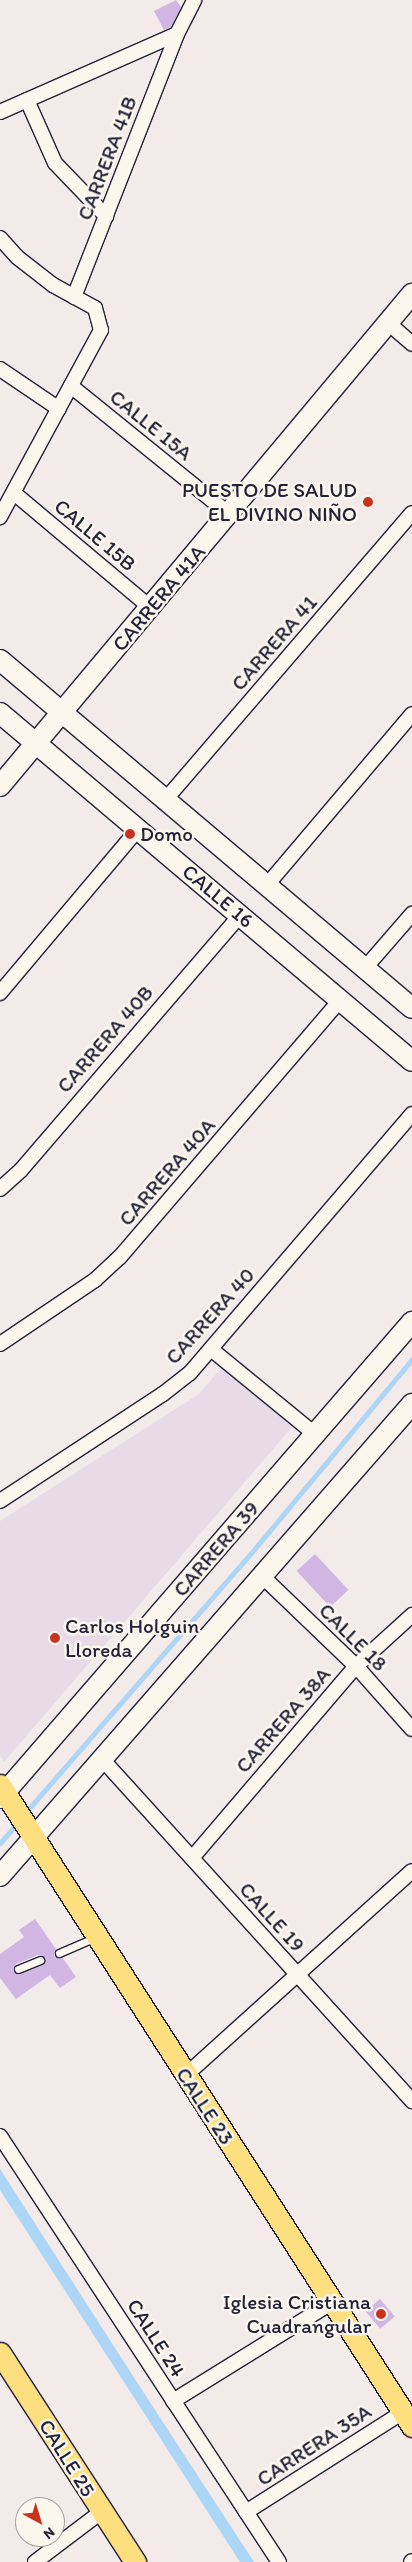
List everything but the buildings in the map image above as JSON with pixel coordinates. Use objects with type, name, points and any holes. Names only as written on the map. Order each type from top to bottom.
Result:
[{"type":"main road","name":"CALLE 23","points":[[4,1794],[407,2419]]},
{"type":"main road","name":"CALLE 25","points":[[0,2353],[135,2562]]},
{"type":"street","name":"CARRERA 41B","points":[[74,297],[177,34],[194,0]]},
{"type":"street","points":[[0,112],[177,34]]},
{"type":"street","points":[[27,100],[55,163],[106,216]]},
{"type":"street","points":[[0,238],[18,257],[74,297],[95,308],[100,318],[101,330],[1,515]]},
{"type":"street","name":"CARRERA 41A","points":[[0,786],[64,712],[412,294]]},
{"type":"street","points":[[387,322],[412,344]]},
{"type":"street","points":[[0,369],[59,409]]},
{"type":"street","name":"CALLE 15A","points":[[71,386],[229,514]]},
{"type":"street","name":"CALLE 15B","points":[[14,493],[151,608]]},
{"type":"street","name":"CARRERA 41","points":[[166,799],[412,513]]},
{"type":"street","name":"CALLE 16","points":[[0,660],[64,712],[412,1008]]},
{"type":"street","name":"CALLE 16","points":[[0,713],[412,1061]]},
{"type":"street","points":[[267,884],[412,714]]},
{"type":"street","points":[[0,993],[138,829]]},
{"type":"street","name":"CARRERA 40B","points":[[0,1188],[21,1170],[240,914]]},
{"type":"street","points":[[365,968],[412,914]]},
{"type":"street","name":"CARRERA 40A","points":[[0,1344],[95,1280],[120,1257],[340,1000]]},
{"type":"street","name":"CARRERA 40","points":[[0,1501],[163,1394],[190,1373],[412,1114]]},
{"type":"street","name":"CARRERA 39","points":[[4,1794],[412,1322]]},
{"type":"street","points":[[211,1349],[315,1434]]},
{"type":"street","points":[[0,1876],[29,1831],[102,1759],[412,1404]]},
{"type":"street","name":"CALLE 18","points":[[262,1576],[356,1666],[412,1729]]},
{"type":"street","name":"CARRERA 38A","points":[[192,1858],[356,1666],[412,1614]]},
{"type":"street","name":"CALLE 19","points":[[102,1759],[412,2101]]},
{"type":"street","points":[[186,2075],[412,1871]]},
{"type":"street","name":"CALLE 24","points":[[0,2136],[279,2562]]},
{"type":"street","points":[[173,2401],[331,2303]]},
{"type":"street","name":"CARRERA 35A","points":[[246,2512],[407,2419]]},
{"type":"street","points":[[35,2562],[101,2512]]},
{"type":"lane","points":[[59,1953],[96,1937]]},
{"type":"lane","points":[[18,1969],[40,1960]]},
{"type":"shaded area","name":"Carlos Holguin Lloreda","points":[[225,1364],[293,1426],[4,1762],[0,1755],[0,1521],[199,1394]]},
{"type":"water","points":[[0,2169],[254,2562],[240,2562],[0,2190]]},
{"type":"waterway","points":[[25,1813],[252,1552],[412,1359]]},
{"type":"waterway","points":[[0,1843],[18,1822]]},
{"type":"place","name":"PUESTO DE SALUD EL DIVINO NIÑO","points":[[368,502]]},
{"type":"place","name":"Domo","points":[[130,834]]},
{"type":"place","name":"Carlos Holguin Lloreda","points":[[55,1638]]},
{"type":"place","name":"Iglesia Cristiana Cuadrangular","points":[[381,2314]]}]
